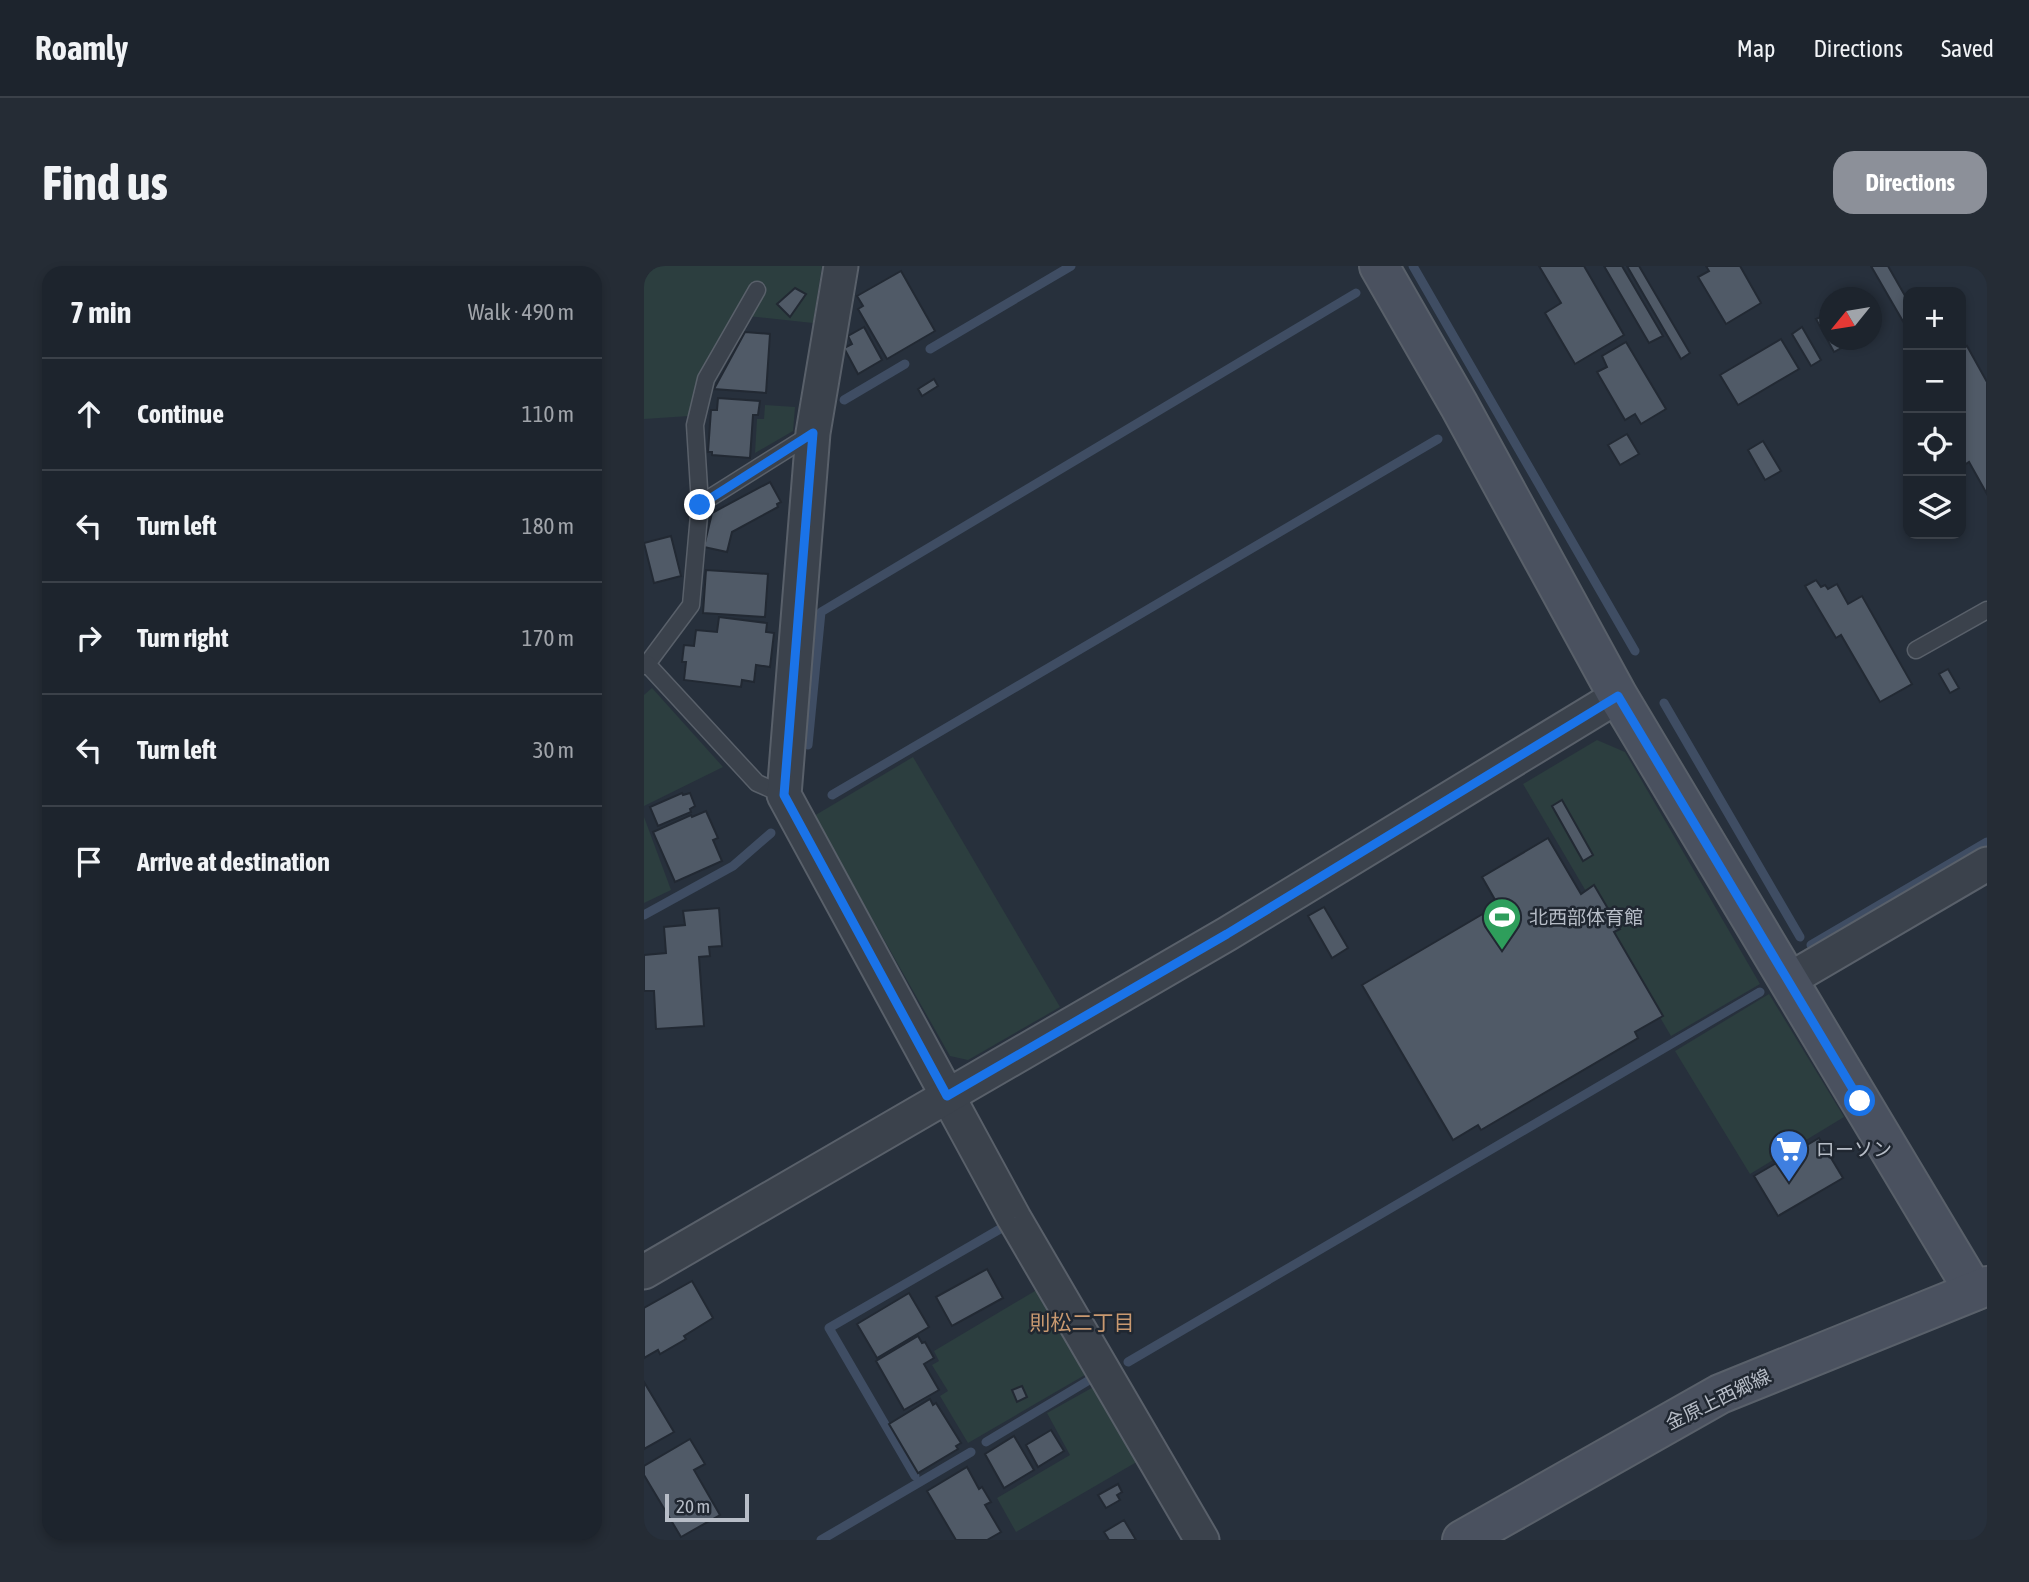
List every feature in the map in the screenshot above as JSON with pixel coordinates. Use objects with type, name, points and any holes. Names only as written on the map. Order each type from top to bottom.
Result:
[{"type":"street","points":[[841,266],[813,433],[784,795],[1021,1230],[1202,1540]]},
{"type":"street","points":[[1378,266],[1458,405],[1618,696],[1787,981],[1981,1289]]},
{"type":"street","points":[[644,1272],[1227,934],[1618,696]]},
{"type":"street","points":[[1787,981],[1987,864]]},
{"type":"street","name":"金原上西郷線","points":[[1462,1540],[1720,1394],[1981,1289]]},
{"type":"lane","points":[[757,290],[706,379],[695,425],[700,505],[691,604],[645,665],[757,783],[784,795]]},
{"type":"lane","points":[[700,505],[813,433]]},
{"type":"lane","points":[[1916,650],[1987,610]]},
{"type":"shaded area","points":[[644,266],[822,266],[813,323],[738,315],[702,375],[689,416],[644,419]]},
{"type":"shaded area","points":[[765,405],[795,407],[793,431],[755,453],[757,419],[764,419]]},
{"type":"shaded area","points":[[652,688],[723,767],[644,806],[644,695]]},
{"type":"shaded area","points":[[1597,740],[1625,752],[1760,984],[1671,1036],[1523,784]]},
{"type":"shaded area","points":[[913,757],[1060,1007],[968,1060],[950,1056],[814,816]]},
{"type":"shaded area","points":[[644,817],[671,890],[644,903]]},
{"type":"shaded area","points":[[1769,994],[1844,1117],[1750,1174],[1675,1051]]},
{"type":"shaded area","points":[[1040,1288],[1090,1372],[968,1443],[940,1396],[948,1391],[932,1365],[939,1361],[934,1351]]},
{"type":"shaded area","points":[[1097,1385],[1140,1460],[1016,1532],[997,1498],[1070,1455],[1047,1413]]},
{"type":"building","points":[[1539,266],[1584,266],[1624,335],[1575,364],[1545,313],[1561,303]]},
{"type":"building","points":[[1604,266],[1622,266],[1663,336],[1649,343]]},
{"type":"building","points":[[1627,266],[1639,266],[1690,353],[1681,359]]},
{"type":"building","points":[[1706,266],[1740,266],[1761,303],[1726,324],[1698,277],[1709,271]]},
{"type":"building","points":[[1871,266],[1888,266],[1903,292],[1903,321]]},
{"type":"building","points":[[901,271],[935,331],[887,359],[858,309],[863,306],[857,296]]},
{"type":"building","points":[[795,288],[806,294],[790,317],[777,304]]},
{"type":"building","points":[[864,327],[882,360],[858,374],[844,348],[852,344],[848,336]]},
{"type":"building","points":[[1802,327],[1821,360],[1811,366],[1792,334]]},
{"type":"building","points":[[745,332],[770,334],[766,393],[714,389]]},
{"type":"building","points":[[1781,339],[1799,369],[1738,405],[1720,375]]},
{"type":"building","points":[[1626,342],[1666,409],[1641,424],[1635,414],[1625,420],[1597,372],[1607,367],[1602,356]]},
{"type":"building","points":[[1966,347],[1987,382],[1987,494],[1969,462],[1966,464]]},
{"type":"building","points":[[934,379],[938,386],[922,396],[918,389]]},
{"type":"building","points":[[718,398],[760,401],[758,415],[753,415],[750,458],[712,455],[712,452],[708,452],[711,410],[717,410]]},
{"type":"building","points":[[1627,434],[1639,454],[1620,465],[1608,445]]},
{"type":"building","points":[[1763,441],[1781,471],[1765,480],[1748,450]]},
{"type":"building","points":[[770,482],[781,502],[777,504],[778,507],[732,532],[727,552],[704,547],[712,513]]},
{"type":"building","points":[[671,536],[681,576],[654,583],[644,543]]},
{"type":"building","points":[[706,570],[768,574],[765,617],[703,613]]},
{"type":"building","points":[[1816,580],[1821,587],[1825,585],[1828,589],[1837,584],[1848,604],[1862,596],[1912,684],[1880,702],[1841,635],[1836,638],[1805,586]]},
{"type":"building","points":[[719,617],[767,623],[766,632],[774,633],[770,667],[756,665],[754,682],[742,680],[741,687],[684,680],[684,645],[694,646],[696,630],[717,632]]},
{"type":"building","points":[[1948,669],[1959,688],[1950,693],[1939,674]]},
{"type":"building","points":[[682,793],[690,793],[695,806],[690,809],[691,812],[658,826],[650,807]]},
{"type":"building","points":[[1562,800],[1593,855],[1583,861],[1552,806]]},
{"type":"building","points":[[706,811],[718,838],[713,840],[722,861],[675,882],[653,832]]},
{"type":"building","points":[[1548,838],[1581,894],[1594,885],[1620,929],[1614,932],[1663,1016],[1635,1032],[1638,1038],[1481,1130],[1478,1125],[1453,1140],[1362,985],[1498,905],[1482,877]]},
{"type":"building","points":[[1324,907],[1348,948],[1332,958],[1308,916]]},
{"type":"building","points":[[719,908],[722,946],[709,947],[710,956],[699,957],[704,1026],[656,1029],[654,991],[644,991],[644,955],[666,953],[664,927],[685,925],[683,911]]},
{"type":"building","points":[[1819,1138],[1843,1178],[1778,1216],[1754,1176]]},
{"type":"building","points":[[987,1269],[1003,1298],[952,1326],[936,1297]]},
{"type":"building","points":[[692,1281],[713,1318],[684,1336],[686,1339],[660,1354],[658,1350],[644,1358],[644,1308]]},
{"type":"building","points":[[909,1293],[929,1327],[877,1358],[857,1324]]},
{"type":"building","points":[[918,1336],[922,1343],[925,1342],[934,1358],[924,1364],[939,1390],[904,1410],[876,1361]]},
{"type":"building","points":[[644,1382],[674,1432],[644,1449]]},
{"type":"building","points":[[1022,1386],[1027,1397],[1017,1402],[1012,1390]]},
{"type":"building","points":[[930,1399],[933,1405],[936,1403],[961,1443],[956,1446],[958,1449],[918,1473],[889,1424]]},
{"type":"building","points":[[1051,1430],[1064,1451],[1038,1467],[1026,1445]]},
{"type":"building","points":[[1014,1436],[1034,1470],[1004,1488],[985,1454]]},
{"type":"building","points":[[690,1439],[705,1464],[694,1470],[720,1515],[681,1537],[644,1475],[644,1466]]},
{"type":"building","points":[[967,1467],[979,1489],[982,1487],[991,1502],[985,1505],[1001,1532],[987,1540],[956,1540],[927,1491]]},
{"type":"building","points":[[1118,1484],[1122,1492],[1117,1495],[1120,1500],[1106,1508],[1098,1495]]},
{"type":"building","points":[[1124,1520],[1136,1540],[1109,1540],[1104,1532]]},
{"type":"waterway","points":[[930,349],[1071,266]]},
{"type":"waterway","points":[[1413,266],[1635,651]]},
{"type":"waterway","points":[[808,745],[821,612],[1356,293]]},
{"type":"waterway","points":[[844,400],[905,364]]},
{"type":"waterway","points":[[832,795],[1438,439]]},
{"type":"waterway","points":[[1664,703],[1800,937]]},
{"type":"waterway","points":[[644,915],[733,866],[771,833]]},
{"type":"waterway","points":[[1811,945],[1987,842]]},
{"type":"waterway","points":[[1128,1362],[1760,992]]},
{"type":"waterway","points":[[915,1476],[829,1328],[1000,1229]]},
{"type":"waterway","points":[[986,1442],[1091,1379]]},
{"type":"waterway","points":[[821,1540],[971,1452]]},
{"type":"place","name":"北西部体育館","points":[[1502,951]]},
{"type":"place","name":"ローソン","points":[[1789,1183]]},
{"type":"district","name":"則松二丁目","points":[[1082,1323]]},
{"type":"route","points":[[700,505],[813,433],[784,795],[947,1096],[1227,934],[1618,696],[1860,1101]]}]
